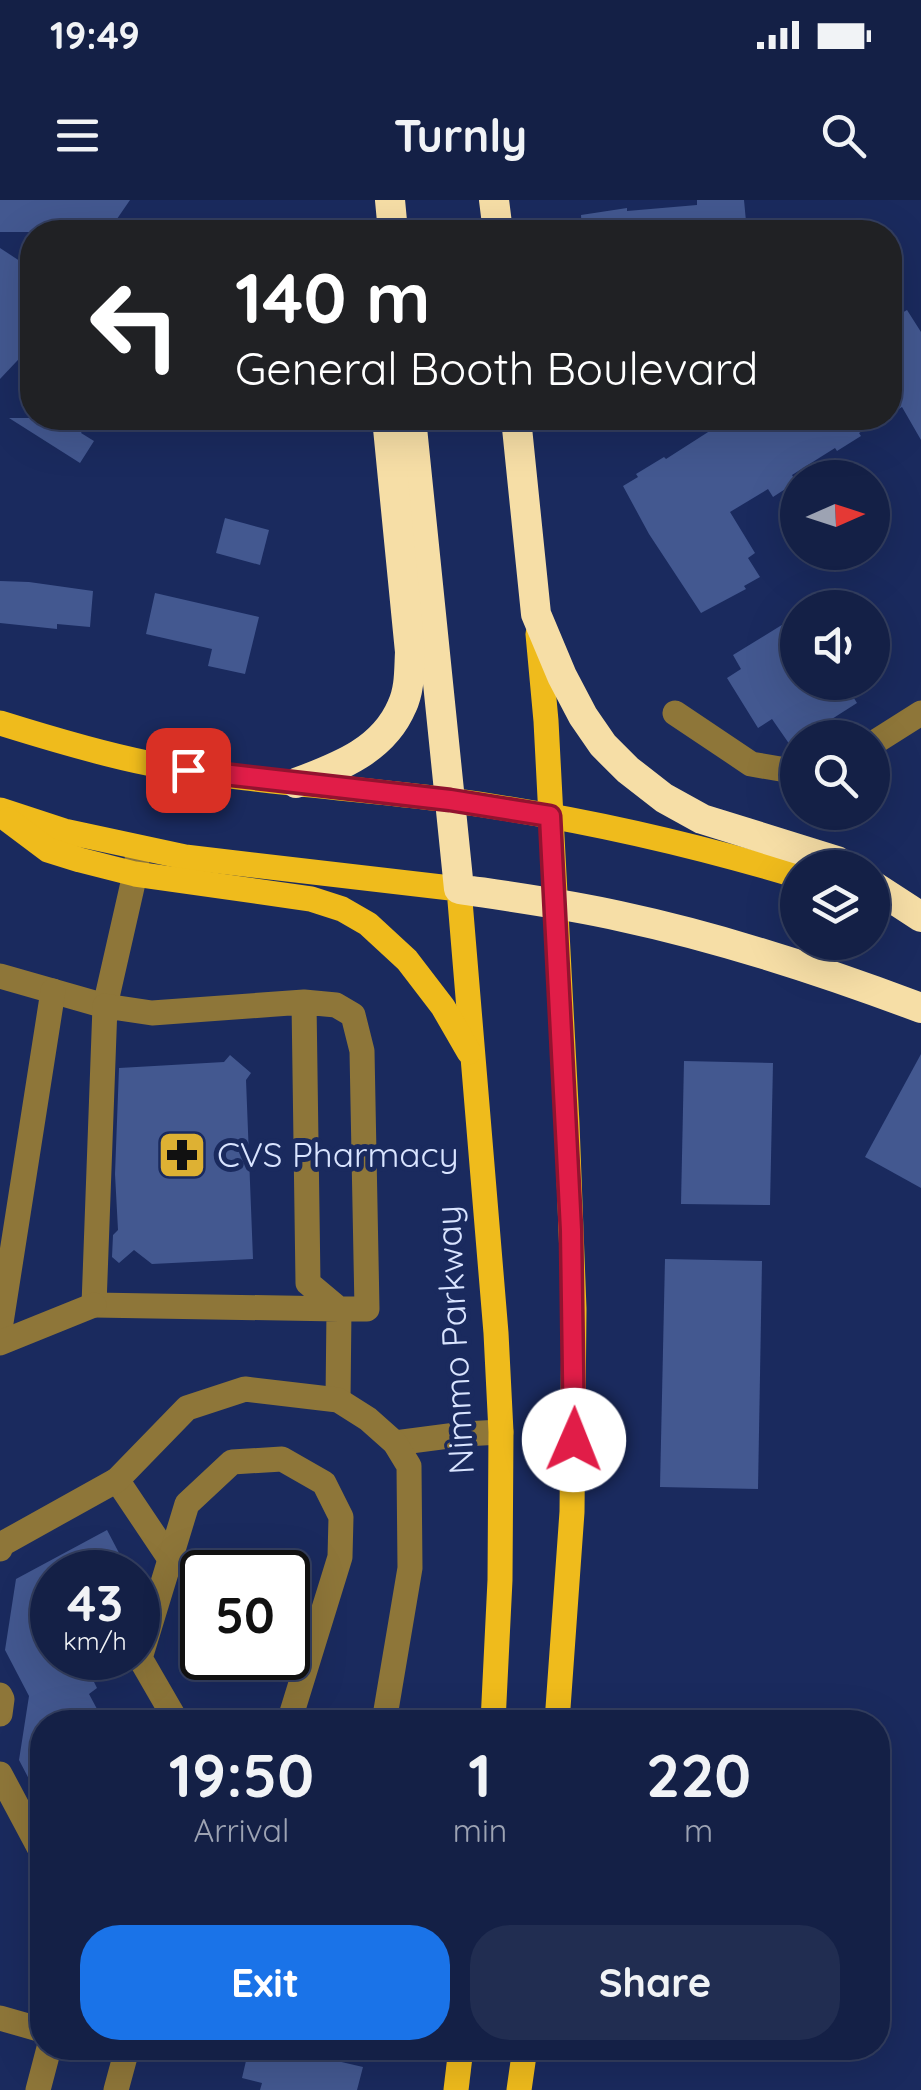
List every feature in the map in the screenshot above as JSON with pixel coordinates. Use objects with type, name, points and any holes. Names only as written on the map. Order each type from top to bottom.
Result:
[{"type":"highway","points":[[296,782],[340,766],[368,749],[387,731],[402,706],[409,682],[410,652],[388,430]]},
{"type":"highway","name":"Nimmo Parkway","points":[[412,430],[460,889]]},
{"type":"highway","points":[[517,430],[536,614],[583,716],[603,745],[664,798],[702,819],[802,850]]},
{"type":"highway","points":[[460,889],[644,921],[764,954],[921,1008]]},
{"type":"highway","points":[[890,897],[919,916]]},
{"type":"main road","points":[[536,614],[546,721],[569,1177],[574,1405],[572,1512],[557,1710]]},
{"type":"main road","points":[[0,723],[69,745],[144,762],[450,800],[630,830],[780,871]]},
{"type":"main road","points":[[0,812],[48,850],[460,889]]},
{"type":"main road","points":[[137,861],[311,899],[342,909],[368,924],[407,960],[444,1007],[473,1058]]},
{"type":"main road","name":"Nimmo Parkway","points":[[460,889],[501,1432],[495,1710]]},
{"type":"main road","points":[[890,906],[919,916]]},
{"type":"main road","points":[[456,2090],[460,2060]]},
{"type":"main road","points":[[519,2090],[523,2060]]},
{"type":"street","points":[[675,712],[751,764],[780,769]]},
{"type":"street","points":[[890,733],[921,714]]},
{"type":"street","points":[[94,1305],[105,1006],[137,861]]},
{"type":"street","points":[[0,976],[105,1006],[152,1013],[304,1002],[336,1005],[353,1015],[362,1050],[367,1310],[94,1305],[0,1343]]},
{"type":"street","points":[[0,1330],[53,991]]},
{"type":"street","points":[[304,1002],[308,1283],[339,1309]]},
{"type":"street","points":[[338,1400],[339,1309]]},
{"type":"street","points":[[0,1550],[2,1544],[117,1480],[187,1408],[244,1388],[338,1400],[395,1443],[409,1466],[410,1568],[386,1710]]},
{"type":"street","points":[[395,1443],[501,1432]]},
{"type":"street","points":[[170,1710],[140,1658],[187,1504],[232,1462],[282,1458],[324,1484],[341,1517],[340,1557],[294,1710]]},
{"type":"street","points":[[117,1480],[170,1558]]},
{"type":"street","points":[[0,1695],[0,1714]]},
{"type":"street","points":[[0,1774],[30,1830]]},
{"type":"street","points":[[0,2018],[30,2027]]},
{"type":"street","points":[[38,2090],[46,2060]]},
{"type":"street","points":[[116,2090],[124,2060]]},
{"type":"building","points":[[0,200],[130,200],[116,220],[20,220],[20,232],[0,232]]},
{"type":"building","points":[[697,200],[744,200],[746,220],[581,220],[581,215],[627,208],[697,205]]},
{"type":"building","points":[[0,248],[20,261],[20,358],[0,379]]},
{"type":"building","points":[[907,310],[921,332],[921,440],[902,407],[902,313]]},
{"type":"building","points":[[28,430],[83,430],[81,433],[94,441],[80,463]]},
{"type":"building","points":[[711,430],[864,430],[837,451],[835,448],[816,460],[780,460],[780,492],[773,497],[768,489],[730,512],[755,553],[748,558],[760,577],[701,613],[623,486]]},
{"type":"building","points":[[225,518],[269,530],[260,565],[216,553]]},
{"type":"building","points":[[0,581],[93,591],[90,627],[57,624],[57,629],[0,623]]},
{"type":"building","points":[[155,593],[259,617],[245,674],[208,666],[212,649],[146,634]]},
{"type":"building","points":[[780,626],[780,700],[857,703],[830,720],[780,720],[780,731],[772,719],[758,728],[727,678],[741,669],[733,655]]},
{"type":"building","points":[[921,1054],[921,1188],[865,1157]]},
{"type":"building","name":"CVS Pharmacy","points":[[230,1055],[251,1073],[246,1080],[253,1259],[152,1264],[134,1250],[119,1263],[112,1257],[113,1235],[118,1230],[115,1174],[119,1068],[224,1062]]},
{"type":"building","points":[[684,1061],[773,1063],[770,1205],[681,1204]]},
{"type":"building","points":[[665,1259],[762,1261],[758,1489],[660,1487]]},
{"type":"building","points":[[107,1530],[117,1550],[70,1550]]},
{"type":"building","points":[[30,1571],[30,1680],[93,1680],[97,1688],[89,1694],[98,1710],[30,1710],[30,1781],[19,1760],[29,1696],[5,1650],[16,1579]]},
{"type":"building","points":[[246,2060],[333,2060],[363,2067],[357,2090],[260,2090],[262,2083],[242,2078]]},
{"type":"place","name":"CVS Pharmacy","points":[[182,1155]]},
{"type":"route","points":[[188,770],[450,800],[550,816],[567,1124],[574,1440]]}]
